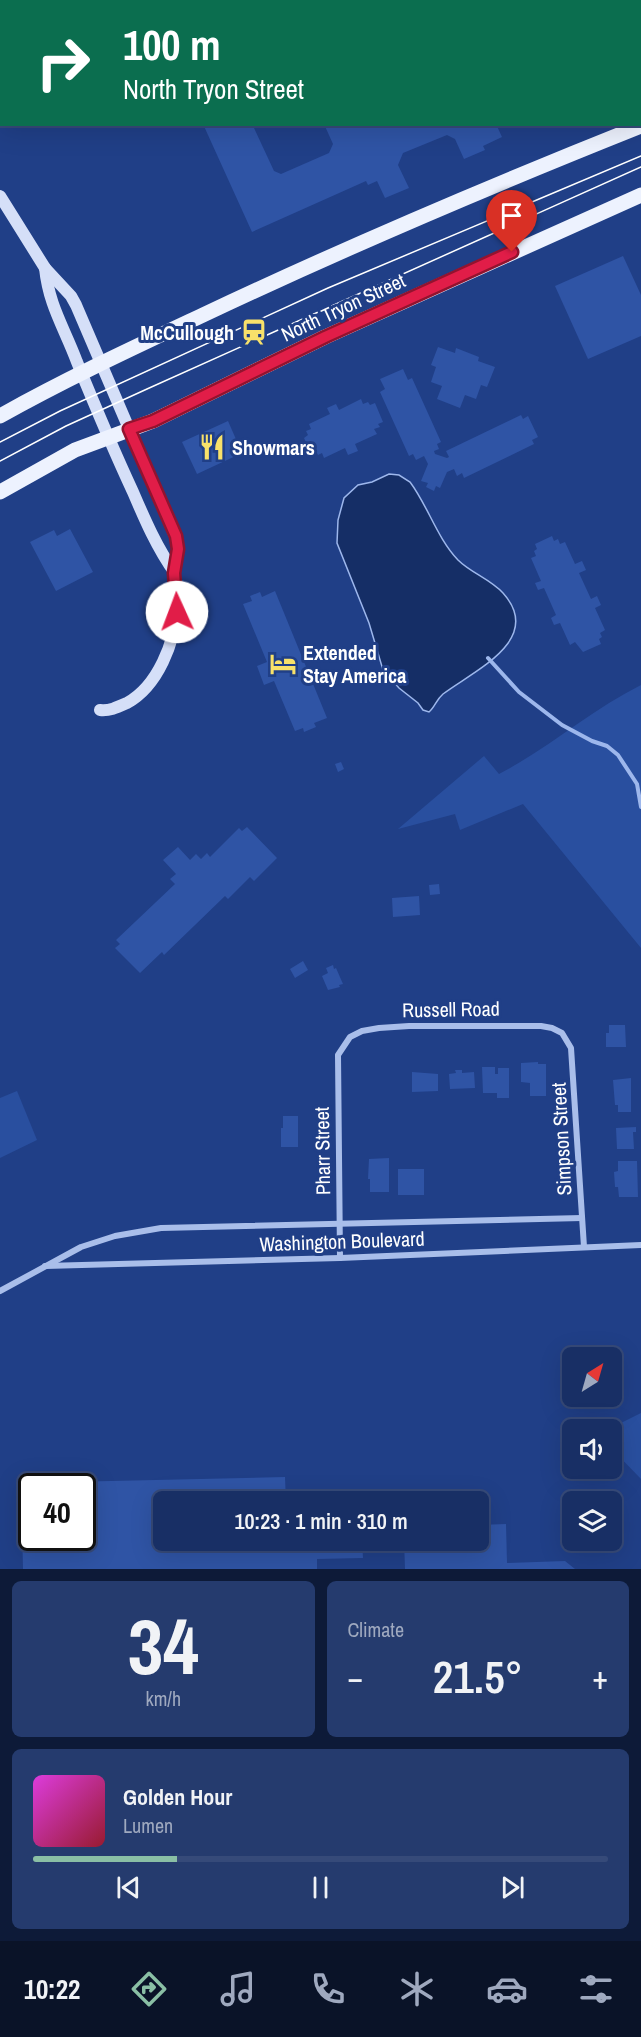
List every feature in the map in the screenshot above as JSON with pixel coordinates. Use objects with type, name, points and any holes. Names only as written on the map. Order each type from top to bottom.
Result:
[{"type":"main road","points":[[0,416],[50,388],[289,274],[542,165],[641,126]]},
{"type":"main road","name":"North Tryon Street","points":[[0,492],[75,450],[153,421],[325,337],[641,195]]},
{"type":"street","points":[[0,196],[45,267],[71,296],[176,536],[178,555],[174,573],[177,606],[170,644],[148,685],[134,699],[112,710],[100,710]]},
{"type":"street","points":[[45,267],[54,311],[107,437],[155,542],[174,573]]},
{"type":"street","name":"Russell Road","points":[[344,1045],[350,1037],[362,1031],[409,1026],[541,1026],[562,1033]]},
{"type":"street","name":"Simpson Street","points":[[562,1033],[569,1042],[572,1055],[584,1247]]},
{"type":"street","name":"Pharr Street","points":[[340,1258],[337,1061],[344,1045]]},
{"type":"street","name":"Washington Boulevard","points":[[0,1291],[67,1253],[94,1242],[161,1228],[582,1218]]},
{"type":"street","name":"Washington Boulevard","points":[[45,1266],[340,1258],[641,1245]]},
{"type":"shaded area","points":[[389,474],[399,475],[410,482],[438,532],[458,560],[498,588],[514,610],[516,625],[510,640],[500,652],[443,694],[429,712],[423,710],[383,670],[369,623],[337,543],[338,520],[344,498],[358,485],[372,482]]},
{"type":"shaded area","points":[[641,685],[641,948],[523,804],[460,830],[455,814],[398,829],[484,756],[499,774]]},
{"type":"shaded area","points":[[17,1091],[37,1140],[0,1158],[0,1098]]},
{"type":"shaded area","points":[[641,1413],[641,1479],[622,1459],[622,1422]]},
{"type":"building","points":[[204,126],[254,126],[274,171],[281,174],[329,153],[333,144],[325,126],[497,126],[502,137],[483,146],[485,150],[464,159],[455,139],[447,135],[403,153],[398,165],[409,188],[385,198],[377,181],[368,185],[366,181],[252,232]]},
{"type":"building","points":[[623,256],[641,295],[641,336],[588,359],[555,286]]},
{"type":"building","points":[[438,347],[455,353],[456,348],[479,357],[478,361],[495,367],[487,387],[481,385],[476,399],[465,395],[460,408],[437,399],[442,386],[431,382],[436,367],[431,365]]},
{"type":"building","points":[[403,369],[408,380],[412,378],[441,442],[437,444],[439,449],[434,451],[435,454],[447,458],[449,457],[446,451],[521,415],[523,419],[528,416],[538,437],[532,440],[534,444],[464,478],[462,473],[457,476],[454,469],[447,472],[440,488],[436,486],[434,491],[426,487],[428,483],[421,481],[428,464],[424,456],[416,460],[413,454],[409,456],[380,392],[385,389],[380,379]]},
{"type":"building","points":[[361,399],[363,404],[375,403],[383,422],[378,424],[380,427],[374,429],[377,434],[355,444],[358,451],[348,455],[345,448],[324,458],[322,453],[318,455],[316,451],[311,453],[304,438],[308,435],[306,431],[311,429],[309,424],[330,414],[327,408],[336,404],[339,410]]},
{"type":"building","name":"Showmars","points":[[228,421],[242,453],[197,474],[182,442]]},
{"type":"building","points":[[70,529],[93,572],[56,591],[30,542],[54,530],[57,536]]},
{"type":"building","points":[[552,536],[554,541],[558,539],[560,544],[565,542],[575,564],[582,561],[586,570],[579,573],[591,599],[597,596],[601,605],[595,608],[605,630],[600,633],[601,644],[583,652],[575,642],[570,645],[560,623],[554,625],[551,618],[556,615],[544,588],[538,590],[535,583],[541,581],[531,558],[536,556],[535,544]]},
{"type":"building","name":"Extended Stay America","points":[[275,591],[327,718],[314,723],[316,727],[304,732],[303,728],[295,731],[274,681],[264,685],[257,666],[267,662],[243,604],[252,601],[250,596],[260,592],[262,597]]},
{"type":"building","points":[[341,762],[344,769],[338,772],[335,764]]},
{"type":"building","points":[[247,827],[277,858],[254,881],[250,877],[228,899],[225,896],[164,955],[162,952],[140,973],[115,948],[120,944],[116,940],[175,884],[170,879],[176,874],[163,860],[178,847],[190,860],[196,854],[201,859],[207,853],[210,857],[239,828],[242,831]]},
{"type":"building","points":[[439,884],[440,894],[430,895],[429,885]]},
{"type":"building","points":[[419,896],[420,915],[393,917],[392,898]]},
{"type":"building","points":[[303,961],[308,970],[295,978],[290,969]]},
{"type":"building","points":[[333,965],[343,984],[328,990],[322,976],[328,973],[326,968]]},
{"type":"building","points":[[609,1025],[625,1025],[626,1047],[606,1047],[606,1033],[609,1033]]},
{"type":"building","points":[[538,1062],[538,1064],[546,1064],[546,1096],[530,1096],[530,1083],[521,1082],[521,1063]]},
{"type":"building","points":[[482,1067],[495,1067],[495,1074],[498,1074],[498,1068],[509,1068],[509,1098],[497,1098],[497,1093],[483,1093]]},
{"type":"building","points":[[455,1070],[462,1070],[462,1073],[474,1072],[475,1088],[450,1089],[449,1074],[456,1073]]},
{"type":"building","points":[[412,1072],[438,1074],[438,1091],[412,1092]]},
{"type":"building","points":[[631,1078],[631,1112],[618,1112],[618,1105],[615,1105],[613,1080]]},
{"type":"building","points":[[283,1116],[298,1116],[298,1147],[281,1147]]},
{"type":"building","points":[[636,1127],[636,1132],[633,1132],[634,1149],[617,1149],[616,1128]]},
{"type":"building","points":[[389,1158],[389,1192],[370,1192],[369,1159]]},
{"type":"building","points":[[618,1161],[637,1161],[638,1197],[619,1197],[618,1187],[615,1187],[614,1172],[618,1171]]},
{"type":"building","points":[[398,1169],[424,1169],[424,1195],[398,1195]]},
{"type":"building","points":[[285,1477],[286,1491],[153,1491],[153,1551],[363,1551],[363,1558],[317,1559],[317,1569],[23,1569],[23,1551],[96,1551],[96,1481]]},
{"type":"building","points":[[506,1524],[507,1563],[565,1561],[575,1569],[405,1569],[404,1551],[489,1551],[489,1525]]},
{"type":"waterway","points":[[488,658],[519,692],[562,725],[592,741],[607,746],[618,755],[637,784],[641,807]]},
{"type":"tram line","points":[[0,442],[60,411],[328,288],[641,156]]},
{"type":"tram line","points":[[0,461],[66,426],[641,167]]},
{"type":"place","name":"McCullough","points":[[254,332]]},
{"type":"place","name":"Showmars","points":[[212,447]]},
{"type":"place","name":"Extended Stay America","points":[[283,664]]},
{"type":"route","points":[[177,612],[174,573],[178,543],[129,429],[153,421],[325,337],[512,252]]}]
